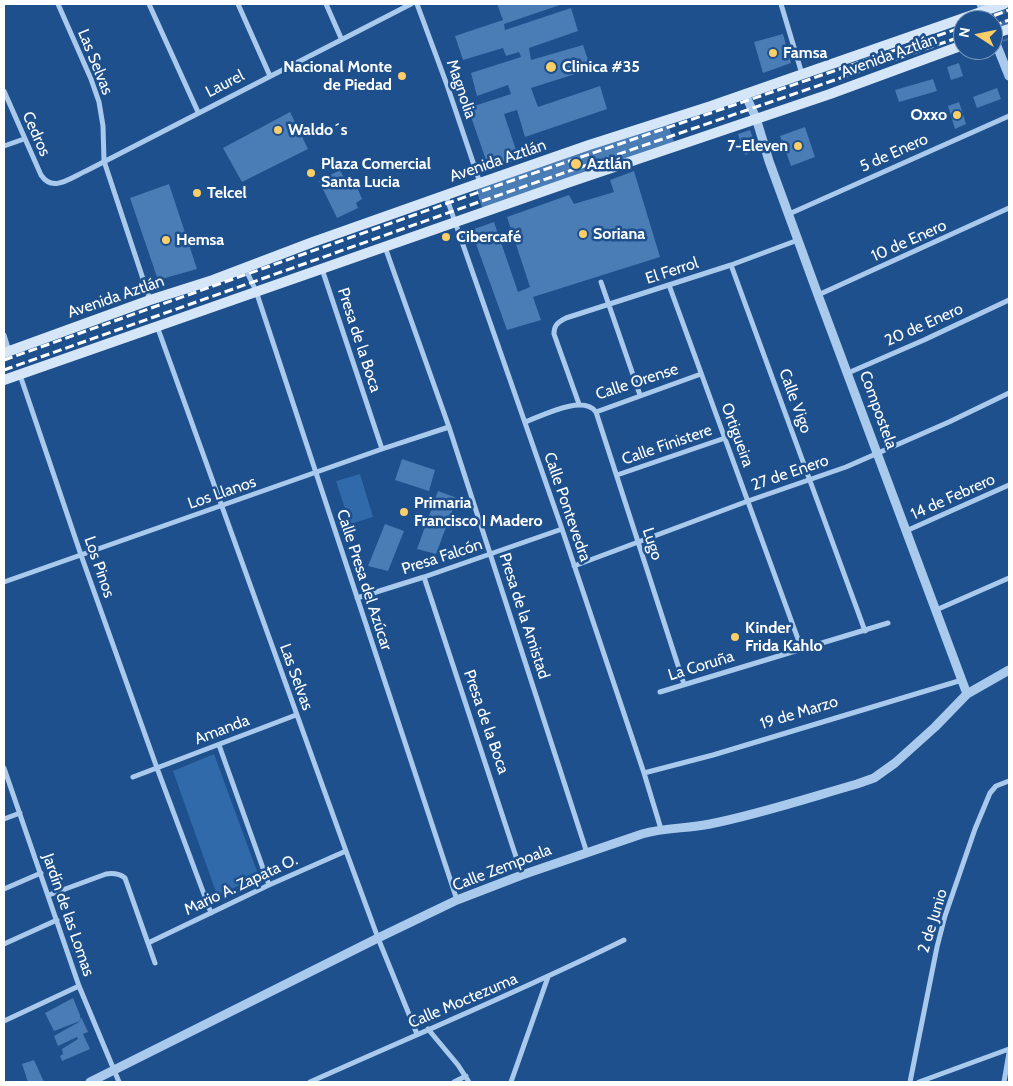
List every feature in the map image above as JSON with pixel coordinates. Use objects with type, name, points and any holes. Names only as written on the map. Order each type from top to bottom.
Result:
[{"type":"main road","name":"Avenida Aztlán","points":[[987,10],[1004,4]]},
{"type":"main road","name":"Avenida Aztlán","points":[[6,352],[150,300],[213,280],[313,242],[480,183],[953,22]]},
{"type":"main road","name":"Avenida Aztlán","points":[[4,380],[321,268],[830,94],[953,49]]},
{"type":"street","name":"Las Selvas","points":[[58,4],[91,79],[103,126],[104,161],[150,300]]},
{"type":"street","points":[[150,4],[198,112]]},
{"type":"street","points":[[238,4],[270,76]]},
{"type":"street","points":[[326,4],[341,38]]},
{"type":"street","name":"Laurel","points":[[51,184],[61,182],[104,161],[341,38],[411,4]]},
{"type":"street","name":"Magnolia","points":[[417,4],[480,183]]},
{"type":"street","points":[[781,4],[802,74]]},
{"type":"street","points":[[1003,60],[1009,76]]},
{"type":"street","name":"Cedros","points":[[4,91],[41,175],[51,184]]},
{"type":"street","name":"Compostela","points":[[745,94],[756,118],[769,161],[818,295],[967,694]]},
{"type":"street","name":"5 de Enero","points":[[789,214],[1009,116]]},
{"type":"street","points":[[4,146],[24,139]]},
{"type":"street","name":"Calle Pontevedra","points":[[446,196],[562,529],[661,828]]},
{"type":"street","name":"10 de Enero","points":[[818,295],[1009,208]]},
{"type":"street","name":"El Ferrol","points":[[579,404],[554,334],[555,326],[566,318],[731,265],[798,240]]},
{"type":"street","name":"Presa de la Amistad","points":[[386,247],[449,427],[587,853]]},
{"type":"street","name":"Calle Vigo","points":[[731,265],[865,631]]},
{"type":"street","name":"Calle Presa del Azúcar","points":[[245,268],[256,291],[457,900]]},
{"type":"street","name":"Presa de la Boca","points":[[321,268],[382,449]]},
{"type":"street","points":[[601,282],[640,395]]},
{"type":"street","name":"Ortigueira","points":[[669,285],[802,650]]},
{"type":"street","name":"20 de Enero","points":[[848,372],[924,340],[1009,300]]},
{"type":"street","name":"Las Selvas","points":[[157,326],[296,715],[378,938],[416,1034]]},
{"type":"street","points":[[4,335],[6,352]]},
{"type":"street","name":"Los Pinos","points":[[20,374],[81,555],[211,912]]},
{"type":"street","name":"Calle Orense","points":[[525,422],[579,404],[590,406],[596,412],[701,374]]},
{"type":"street","name":"27 de Enero","points":[[574,566],[748,501],[846,467],[949,422],[1009,393]]},
{"type":"street","name":"Lugo","points":[[596,412],[684,684]]},
{"type":"street","name":"Los Llanos","points":[[4,582],[449,427]]},
{"type":"street","name":"Calle Finistere","points":[[617,475],[725,438]]},
{"type":"street","name":"14 de Febrero","points":[[906,530],[1009,485]]},
{"type":"street","name":"Presa Falcón","points":[[357,598],[562,529]]},
{"type":"street","name":"Presa de la Boca","points":[[424,577],[522,875]]},
{"type":"street","points":[[936,610],[1009,578]]},
{"type":"street","name":"La Coruña","points":[[660,692],[888,623]]},
{"type":"street","points":[[967,694],[1009,670]]},
{"type":"street","name":"19 de Marzo","points":[[644,773],[713,755],[962,680]]},
{"type":"street","name":"Calle Zempoala","points":[[90,1082],[457,900],[522,875],[661,828],[725,821],[874,778],[896,763],[967,694]]},
{"type":"street","name":"Amanda","points":[[133,777],[296,715]]},
{"type":"street","points":[[220,745],[270,885]]},
{"type":"street","name":"Jardín de las Lomas","points":[[4,768],[79,986],[119,1082]]},
{"type":"street","name":"2 de Junio","points":[[910,1082],[935,957],[946,916],[975,829],[990,793],[996,786],[1009,781]]},
{"type":"street","points":[[4,819],[20,813]]},
{"type":"street","name":"Mario A. Zapata O.","points":[[148,943],[211,912],[346,851]]},
{"type":"street","points":[[4,889],[41,874]]},
{"type":"street","points":[[48,895],[106,874],[118,874],[124,878],[155,963]]},
{"type":"street","points":[[4,944],[57,920]]},
{"type":"street","name":"Calle Moctezuma","points":[[310,1082],[548,977],[624,940]]},
{"type":"street","points":[[511,1082],[548,977]]},
{"type":"street","points":[[4,1021],[79,986]]},
{"type":"street","points":[[428,1029],[469,1082]]},
{"type":"street","points":[[919,1082],[1009,1049]]},
{"type":"street","points":[[1004,1082],[1009,1053]]},
{"type":"street","points":[[454,1082],[466,1076]]},
{"type":"shaded area","points":[[360,474],[373,517],[350,524],[336,481]]},
{"type":"shaded area","points":[[214,754],[259,877],[217,895],[173,771]]},
{"type":"building","points":[[497,4],[563,4],[504,24],[505,30],[571,8],[578,31],[529,48],[531,60],[583,45],[591,69],[531,88],[538,107],[600,86],[607,109],[525,137],[517,110],[504,114],[519,159],[489,169],[468,108],[511,94],[508,85],[477,96],[471,73],[521,57],[519,52],[506,56],[503,48],[463,60],[455,36],[503,20]]},
{"type":"building","name":"Famsa","points":[[783,34],[791,63],[763,73],[754,42]]},
{"type":"building","points":[[959,63],[963,76],[951,80],[947,67]]},
{"type":"building","points":[[933,79],[937,91],[899,102],[895,90]]},
{"type":"building","points":[[997,88],[1001,99],[977,108],[973,97]]},
{"type":"building","name":"Oxxo","points":[[959,102],[966,124],[955,129],[948,106]]},
{"type":"building","name":"Waldo´s","points":[[290,112],[308,149],[242,182],[223,148]]},
{"type":"building","points":[[666,118],[675,145],[483,210],[474,183]]},
{"type":"building","name":"7-Eleven","points":[[805,127],[815,157],[791,166],[780,136]]},
{"type":"building","points":[[750,130],[757,150],[745,155],[738,134]]},
{"type":"building","points":[[340,170],[350,190],[357,187],[362,199],[356,203],[358,208],[337,218],[319,181]]},
{"type":"building","name":"Soriana","points":[[634,171],[660,257],[533,297],[541,320],[507,330],[471,230],[494,222],[518,292],[530,287],[507,217],[569,195],[574,204],[614,192],[610,180]]},
{"type":"building","name":"Hemsa","points":[[169,184],[197,269],[158,280],[130,198]]},
{"type":"building","points":[[402,459],[435,470],[429,491],[395,480]]},
{"type":"building","points":[[438,491],[457,498],[436,554],[417,549]]},
{"type":"building","points":[[385,524],[404,531],[388,571],[368,566]]},
{"type":"building","points":[[73,998],[80,1015],[80,1021],[54,1031],[45,1013]]},
{"type":"building","points":[[81,1017],[88,1032],[83,1034],[90,1049],[62,1061],[60,1056],[63,1054],[62,1049],[78,1039],[77,1037],[58,1046],[54,1036],[79,1022]]},
{"type":"building","points":[[34,1060],[44,1082],[28,1082],[22,1064]]},
{"type":"tunnel","points":[[996,4],[1009,40]]},
{"type":"railway","points":[[1003,12],[1009,10]]},
{"type":"railway","points":[[1003,22],[1009,20]]},
{"type":"railway","points":[[4,360],[499,185],[953,30]]},
{"type":"railway","points":[[4,370],[479,202],[953,39]]},
{"type":"place","name":"Famsa","points":[[773,53]]},
{"type":"place","name":"Clinica #35","points":[[551,67]]},
{"type":"place","name":"Nacional Monte de Piedad","points":[[402,76]]},
{"type":"place","name":"Oxxo","points":[[957,115]]},
{"type":"place","name":"Waldo´s","points":[[278,130]]},
{"type":"place","name":"7-Eleven","points":[[798,146]]},
{"type":"place","name":"Aztlán","points":[[576,164]]},
{"type":"place","name":"Plaza Comercial Santa Lucia","points":[[311,173]]},
{"type":"place","name":"Telcel","points":[[197,193]]},
{"type":"place","name":"Soriana","points":[[583,234]]},
{"type":"place","name":"Cibercafé","points":[[446,237]]},
{"type":"place","name":"Hemsa","points":[[166,240]]},
{"type":"place","name":"Primaria Francisco I Madero","points":[[404,512]]},
{"type":"place","name":"Kinder Frida Kahlo","points":[[735,637]]}]
